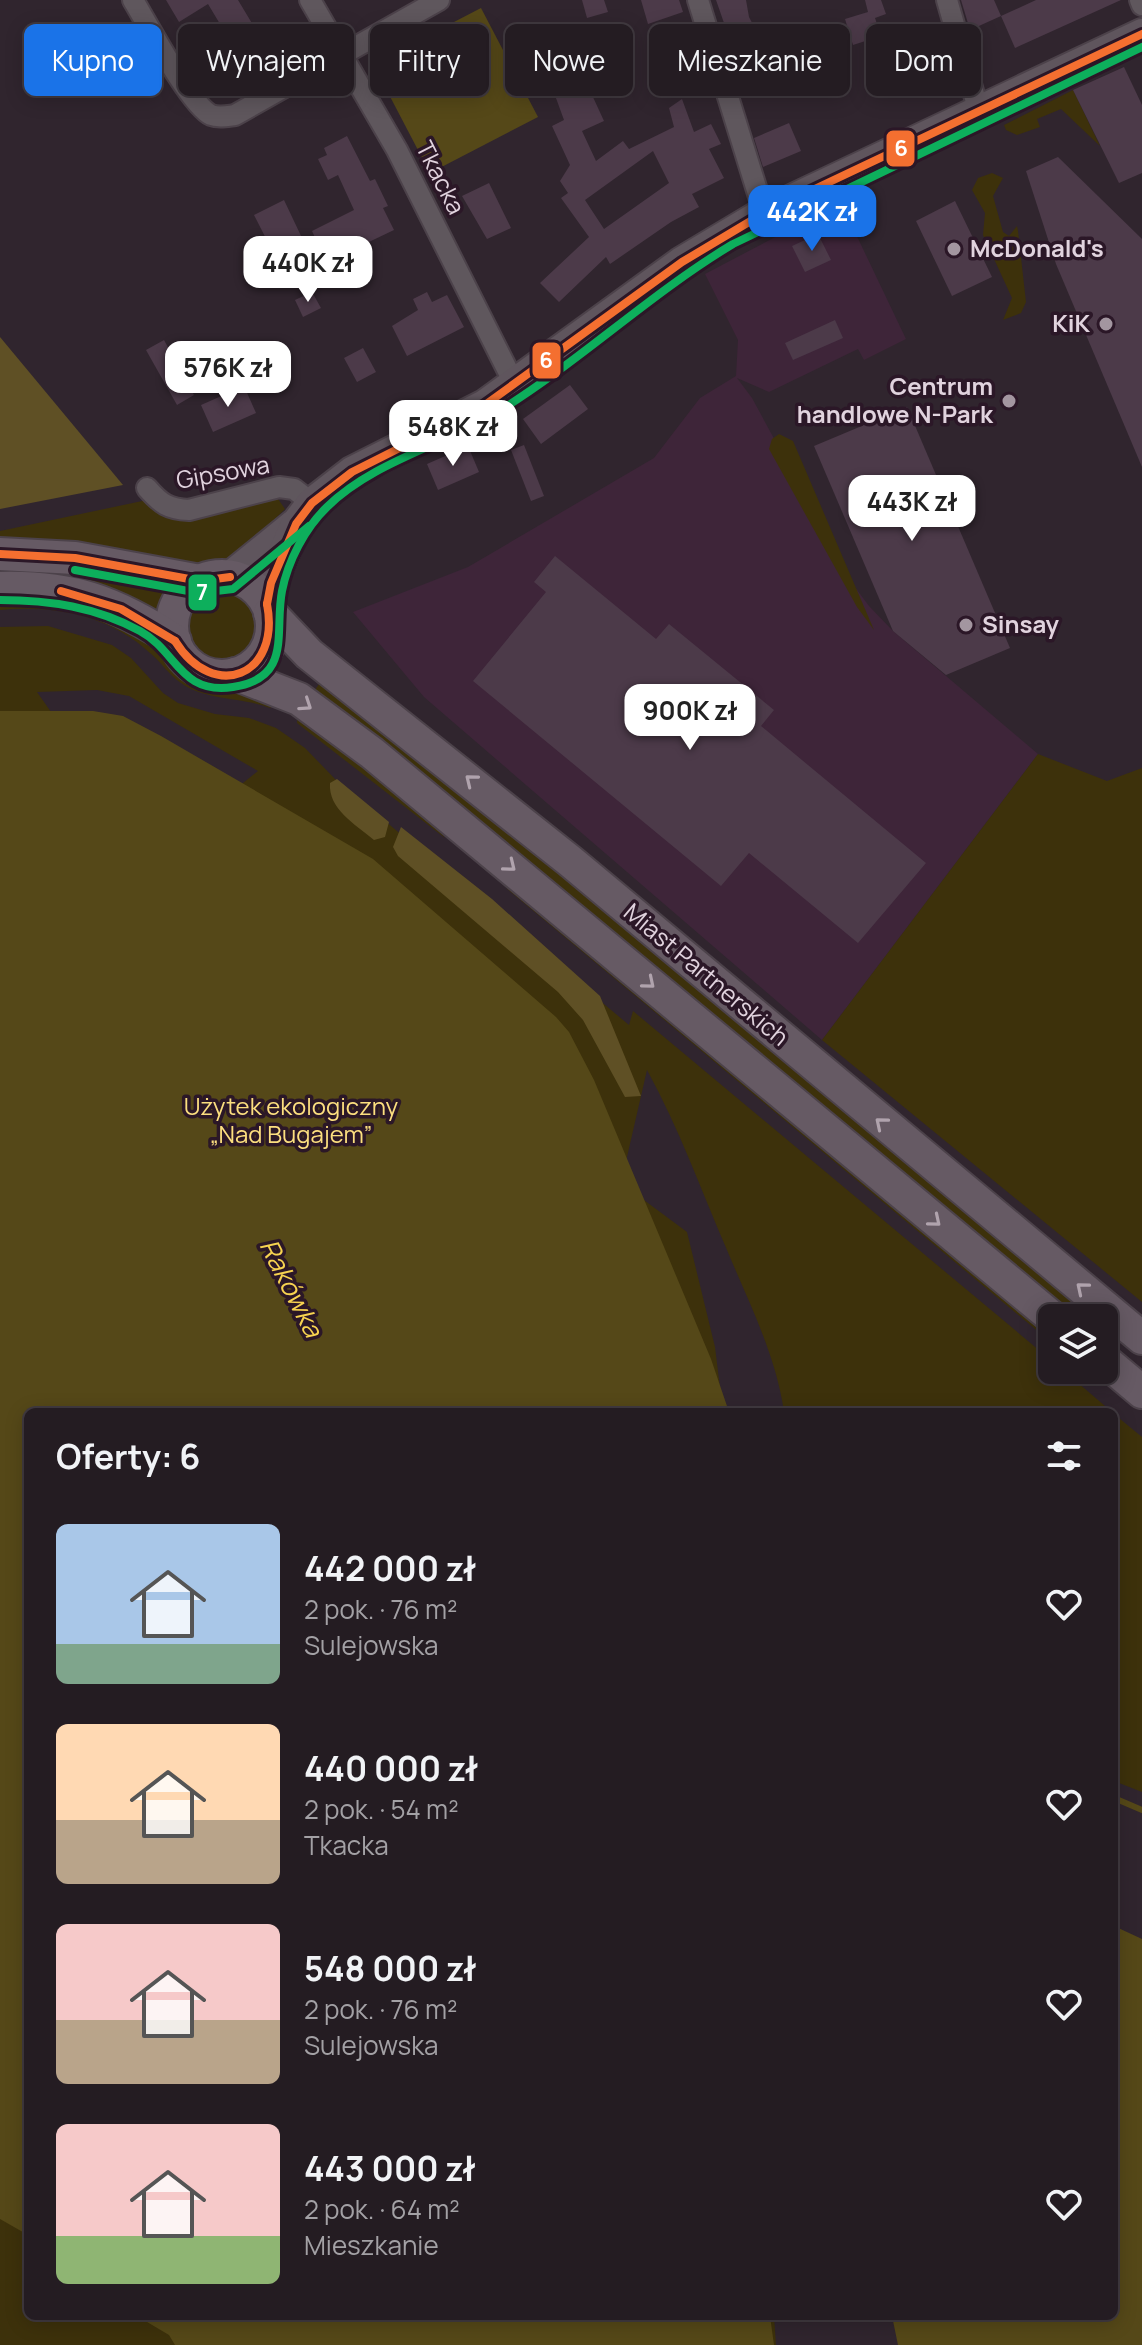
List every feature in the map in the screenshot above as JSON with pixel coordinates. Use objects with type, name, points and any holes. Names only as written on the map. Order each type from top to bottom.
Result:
[{"type":"main road","points":[[304,514],[271,583],[269,608],[272,630],[268,647],[258,661],[235,674],[218,676],[199,671],[184,658],[175,641],[175,611],[185,594],[215,579],[304,514],[352,472],[456,421],[515,385],[682,262],[764,213],[1142,34]]},
{"type":"main road","points":[[0,554],[75,558],[248,583],[269,608]]},
{"type":"main road","points":[[0,588],[54,590],[94,598],[128,611],[175,641]]},
{"type":"main road","name":"Miast Partnerskich","points":[[269,608],[309,654],[547,842],[1142,1338]]},
{"type":"main road","name":"Miast Partnerskich","points":[[235,674],[299,699],[372,753],[1038,1306]]},
{"type":"main road","points":[[1118,1372],[1142,1392]]},
{"type":"street","points":[[133,0],[178,73]]},
{"type":"street","name":"Tkacka","points":[[310,0],[324,24]]},
{"type":"street","points":[[354,46],[439,0]]},
{"type":"street","points":[[698,0],[764,213]]},
{"type":"street","points":[[947,0],[979,112]]},
{"type":"street","name":"Tkacka","points":[[354,74],[397,150],[515,385]]},
{"type":"street","points":[[192,96],[213,116],[235,115],[268,96]]},
{"type":"street","name":"Gipsowa","points":[[147,488],[164,507],[189,510],[279,487],[294,489],[304,514]]},
{"type":"shaded area","points":[[843,207],[906,339],[864,360],[858,349],[769,392],[737,378],[752,398],[854,586],[869,606],[893,631],[1038,754],[822,1040],[424,697],[353,612],[468,567],[654,458],[700,398],[736,376],[738,340],[705,274],[802,223]]},
{"type":"shaded area","points":[[0,337],[123,485],[0,509]]},
{"type":"shaded area","points":[[337,779],[389,822],[385,837],[374,840],[338,808],[333,801],[330,783]]},
{"type":"shaded area","points":[[401,827],[492,899],[600,996],[641,1096],[625,1097],[583,1020],[558,992],[398,856],[393,847]]},
{"type":"green space","points":[[1073,90],[1100,146],[1061,109],[1037,119],[1040,127],[1017,135],[1006,130],[1004,125]]},
{"type":"green space","points":[[992,173],[1003,178],[993,196],[1003,232],[1009,236],[1017,226],[1026,302],[1021,313],[1003,320],[1012,298],[983,235],[985,213],[972,190],[978,178]]},
{"type":"green space","points":[[779,434],[793,441],[874,630],[857,607],[769,449],[772,439]]},
{"type":"green space","points":[[276,496],[285,509],[233,560],[202,568],[0,544],[0,531],[147,500],[157,511],[188,517],[226,511]]},
{"type":"green space","points":[[0,564],[59,566],[170,591],[160,615],[0,579]]},
{"type":"green space","points":[[221,592],[245,602],[255,626],[245,650],[221,660],[197,650],[187,626],[197,602]]},
{"type":"green space","points":[[0,598],[89,608],[160,647],[185,678],[213,689],[238,689],[278,702],[270,708],[191,689],[134,640],[99,621],[60,611],[0,610]]},
{"type":"green space","name":"Użytek ekologiczny „Nad Bugajem”","points":[[48,626],[112,645],[131,658],[163,693],[178,703],[215,714],[249,718],[276,728],[305,748],[336,780],[629,1025],[633,1011],[1038,1349],[1038,1384],[1079,1384],[1107,1408],[783,1408],[775,1370],[761,1330],[680,1137],[647,1070],[621,1183],[687,1232],[715,1347],[723,1408],[24,1408],[24,2320],[774,2320],[776,2345],[0,2345],[0,627]],"holes":[[[97,690],[129,696],[258,771],[197,820],[82,756],[37,692]]]},
{"type":"green space","points":[[322,680],[386,728],[1082,1304],[1053,1304],[312,694]]},
{"type":"green space","points":[[298,714],[422,809],[445,838],[297,723]]},
{"type":"green space","points":[[1038,754],[1107,781],[1142,768],[1142,1302],[822,1040]]},
{"type":"green space","points":[[506,888],[535,902],[1038,1320],[1038,1331]]},
{"type":"green space","points":[[1118,1417],[1142,1437],[1142,1792],[1118,1783]]},
{"type":"water","points":[[481,8],[505,54],[505,96],[527,96],[538,117],[430,173],[390,96],[489,96],[489,24],[450,24]]},
{"type":"water","name":"Użytek ekologiczny „Nad Bugajem”","points":[[0,711],[93,711],[123,716],[161,736],[373,859],[556,1017],[569,1032],[594,1080],[711,1359],[728,1408],[24,1408],[24,2233],[0,2219]]},
{"type":"water","points":[[1118,1928],[1142,1939],[1142,2345],[898,2345],[893,2320],[1118,2320]]},
{"type":"water","points":[[144,2320],[771,2320],[774,2345],[175,2345],[169,2335]]},
{"type":"building","points":[[166,0],[238,0],[252,24],[220,24],[208,4],[179,22]]},
{"type":"building","points":[[582,0],[604,0],[608,12],[587,18]]},
{"type":"building","points":[[641,0],[679,0],[683,12],[648,24]]},
{"type":"building","points":[[716,0],[746,0],[753,24],[724,24]]},
{"type":"building","points":[[865,0],[881,0],[886,14],[875,18],[877,24],[866,24],[866,41],[853,45],[850,24],[847,24],[845,19],[868,12]]},
{"type":"building","points":[[961,0],[994,0],[1001,16],[981,25],[968,24]]},
{"type":"building","points":[[1036,0],[1121,0],[1015,48],[1001,16]]},
{"type":"building","points":[[1124,67],[1142,105],[1142,173],[1119,183],[1073,90]]},
{"type":"building","points":[[555,96],[592,96],[604,121],[582,131],[596,161],[623,141],[629,149],[674,127],[669,108],[682,99],[694,132],[711,124],[721,144],[709,149],[724,178],[692,194],[699,207],[671,222],[610,264],[606,257],[559,302],[540,283],[589,237],[561,198],[568,193],[560,181],[570,165],[552,126],[564,120]],"holes":[[[653,151],[669,183],[604,229],[585,200]]]},
{"type":"building","points":[[789,123],[801,151],[763,167],[754,138]]},
{"type":"building","points":[[347,136],[370,181],[375,179],[388,206],[383,208],[394,230],[350,251],[342,262],[329,268],[312,231],[354,210],[338,175],[328,180],[318,159],[327,155],[324,148]]},
{"type":"building","points":[[1058,157],[1142,239],[1142,467],[1056,264],[1026,171]]},
{"type":"building","points":[[489,183],[511,228],[487,239],[462,196]]},
{"type":"building","points":[[284,200],[302,238],[287,246],[292,255],[278,262],[254,215]]},
{"type":"building","name":"McDonald's","points":[[955,201],[992,277],[952,296],[916,221]]},
{"type":"building","points":[[818,234],[831,260],[805,272],[792,246]]},
{"type":"building","points":[[312,292],[321,308],[303,317],[295,300]]},
{"type":"building","points":[[427,292],[432,302],[447,295],[464,327],[407,356],[392,326],[418,310],[413,299]]},
{"type":"building","points":[[835,320],[843,338],[793,360],[785,343]]},
{"type":"building","points":[[164,340],[194,395],[177,405],[146,350]]},
{"type":"building","points":[[272,342],[282,361],[256,375],[246,356]]},
{"type":"building","points":[[363,348],[376,372],[357,382],[344,358]]},
{"type":"building","points":[[570,385],[588,409],[541,444],[523,419]]},
{"type":"building","points":[[244,386],[256,413],[213,432],[201,405]]},
{"type":"building","points":[[907,407],[1010,648],[946,675],[893,631],[814,446]]},
{"type":"building","points":[[524,445],[544,496],[531,501],[511,450]]},
{"type":"building","points":[[468,446],[479,472],[438,490],[427,464]]},
{"type":"building","points":[[555,556],[656,639],[669,624],[774,710],[761,726],[926,863],[858,943],[749,853],[721,886],[473,681],[546,592],[534,582]]},
{"type":"waterway","points":[[1118,1800],[1142,1810]]},
{"type":"transit line","name":"6","points":[[267,604],[271,583],[296,524],[312,503],[352,472],[485,405],[682,262],[764,213],[1142,34]]},
{"type":"transit line","name":"7","points":[[0,600],[72,606],[107,616],[152,639],[180,670],[201,684],[215,688],[252,682],[265,674],[273,663],[279,637],[282,591],[298,546],[319,515],[345,492],[385,467],[491,416],[553,375],[671,285],[733,244],[1142,47]]},
{"type":"transit line","name":"7","points":[[75,570],[199,593],[233,589],[309,526]]},
{"type":"transit line","name":"6","points":[[0,554],[75,558],[200,581],[230,577]]},
{"type":"transit line","name":"6","points":[[61,591],[121,609],[175,641]]},
{"type":"transit line","name":"6","points":[[175,641],[191,660],[208,672],[225,676],[241,673],[254,664],[264,649],[269,629],[267,604]]},
{"type":"place","name":"McDonald's","points":[[954,249]]},
{"type":"place","name":"KiK","points":[[1106,324]]},
{"type":"place","name":"Centrum handlowe N-Park","points":[[1009,401]]},
{"type":"place","name":"Sinsay","points":[[966,625]]},
{"type":"water label","name":"Rakówka","points":[[291,1288]]}]
